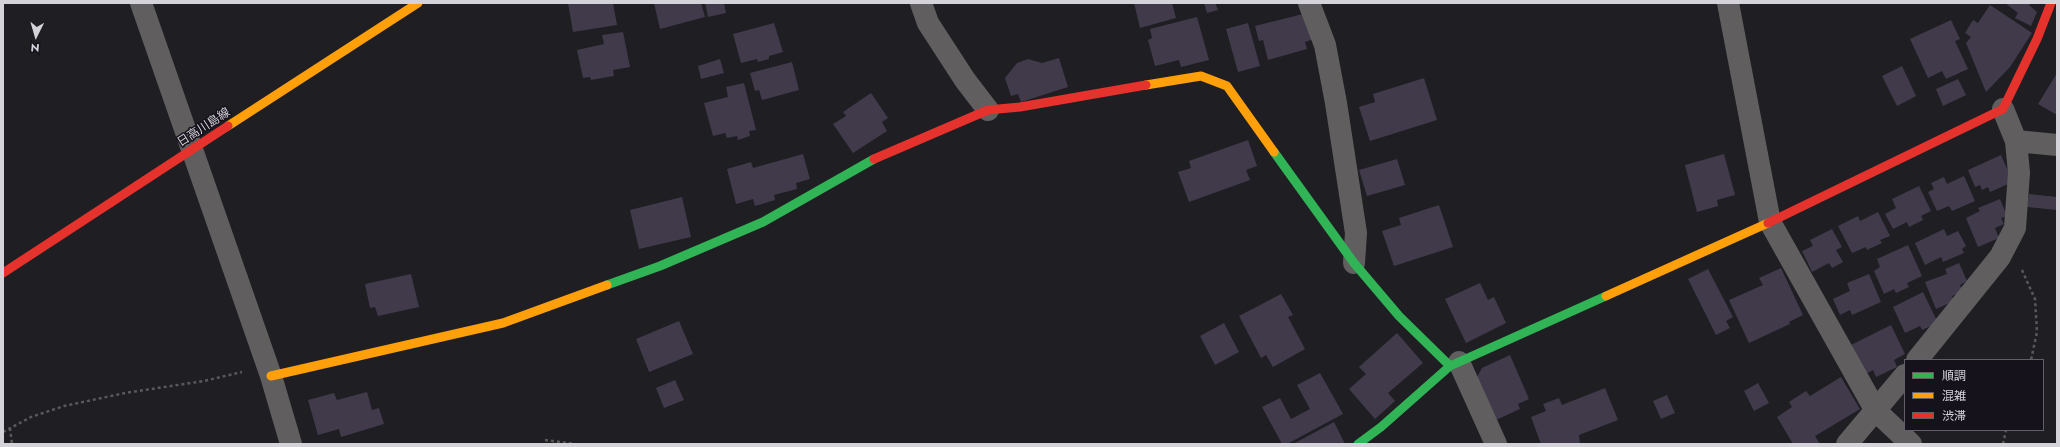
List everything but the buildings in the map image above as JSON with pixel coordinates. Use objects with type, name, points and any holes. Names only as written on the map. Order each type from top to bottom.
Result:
[{"type":"street","points":[[141,3],[269,371],[291,444]]},
{"type":"street","name":"日高川島線","points":[[3,273],[418,3]]},
{"type":"street","points":[[921,3],[928,23],[965,80],[988,110]]},
{"type":"street","points":[[1309,3],[1325,45],[1336,103],[1356,233],[1354,263]]},
{"type":"street","points":[[1728,3],[1770,222],[1876,411],[1911,444]]},
{"type":"street","points":[[1358,444],[1381,427],[1454,364],[1770,222],[2003,109],[2037,39],[2051,3]]},
{"type":"street","points":[[269,371],[503,323],[660,266],[763,222],[875,158],[988,110],[1020,107],[1201,76],[1227,86],[1354,263],[1399,316],[1454,364],[1496,444]]},
{"type":"street","points":[[1918,359],[2000,257],[2015,228],[2020,172],[2016,141],[2003,109]]},
{"type":"street","points":[[2016,141],[2057,145]]},
{"type":"street","points":[[1847,444],[1904,376]]},
{"type":"path","points":[[2007,244],[2024,274],[2035,299],[2037,332],[2031,359]]},
{"type":"path","points":[[3,432],[31,417],[64,406],[125,393],[269,371]]},
{"type":"path","points":[[10,428],[12,444]]},
{"type":"path","points":[[2003,444],[2006,431]]},
{"type":"path","points":[[545,440],[575,444]]},
{"type":"traffic: fast","points":[[1274,152],[1354,263],[1399,316],[1450,366]]},
{"type":"traffic: fast","points":[[607,285],[660,266],[763,222],[874,159]]},
{"type":"traffic: fast","points":[[1358,444],[1381,427],[1450,366],[1606,296]]},
{"type":"traffic: slow","points":[[228,126],[418,3]]},
{"type":"traffic: slow","points":[[1146,85],[1201,76],[1227,86],[1274,152]]},
{"type":"traffic: slow","points":[[1606,296],[1768,223]]},
{"type":"traffic: slow","points":[[271,376],[503,323],[607,285]]},
{"type":"traffic: jam","points":[[1768,223],[2003,109],[2037,39],[2051,3]]},
{"type":"traffic: jam","points":[[874,159],[988,110],[1020,107],[1146,85]]},
{"type":"traffic: jam","points":[[3,273],[228,126]]}]
